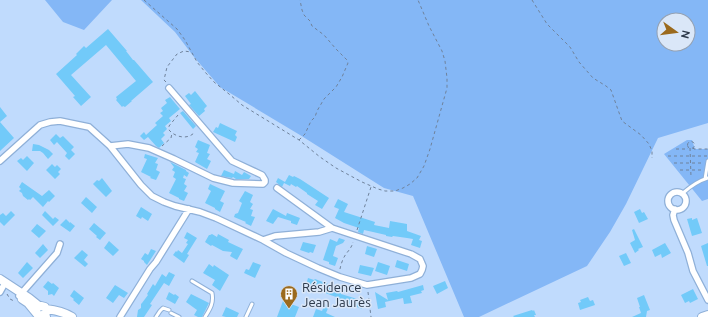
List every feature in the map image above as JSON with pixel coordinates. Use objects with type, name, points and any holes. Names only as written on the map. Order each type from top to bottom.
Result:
[{"type":"main road","points":[[2,285],[20,294],[42,313],[62,317]]},
{"type":"main road","points":[[42,313],[54,310],[72,317]]},
{"type":"main road","points":[[703,317],[708,315]]},
{"type":"street","points":[[110,146],[128,144],[149,148],[213,178],[233,183],[263,184],[265,182],[262,175],[232,161],[169,88]]},
{"type":"street","points":[[0,161],[40,124],[60,121],[89,127],[110,146],[141,185],[152,196],[169,204],[216,218],[318,268],[340,277],[367,285],[411,278],[420,274],[423,266],[420,259],[411,254],[332,228],[277,188]]},
{"type":"street","points":[[676,192],[683,193],[687,199],[685,206],[682,209],[675,210],[668,202],[670,195],[676,192]]},
{"type":"street","points":[[120,317],[189,209]]},
{"type":"street","points":[[675,210],[673,215],[674,220],[688,253],[693,271],[708,300]]},
{"type":"street","points":[[263,240],[275,236],[319,232],[332,228]]},
{"type":"street","points":[[20,294],[57,253],[60,244]]},
{"type":"lane","points":[[683,193],[690,186],[706,178],[708,162]]},
{"type":"lane","points":[[192,281],[212,293],[212,305],[205,317]]},
{"type":"lane","points":[[246,317],[252,304]]},
{"type":"lane","points":[[156,317],[163,308],[179,317]]},
{"type":"path","points":[[144,0],[177,29],[197,62],[205,72],[214,82],[233,98],[257,115],[299,140],[336,168],[362,182],[385,191],[396,191],[410,184],[417,178],[424,166],[435,134],[447,88],[445,61],[442,51],[418,0]]},
{"type":"path","points":[[299,140],[305,134],[324,99],[339,82],[348,63],[324,35],[312,26],[310,21],[304,15],[300,0]]},
{"type":"path","points":[[532,0],[547,24],[570,47],[579,62],[593,78],[611,90],[622,121],[641,135],[649,144],[652,151],[652,158]]},
{"type":"path","points":[[169,88],[164,80],[167,67],[177,54],[184,51],[192,52]]},
{"type":"path","points":[[178,115],[169,126],[169,130],[178,136],[187,137],[194,133]]},
{"type":"path","points":[[157,151],[171,138],[172,133]]},
{"type":"path","points":[[691,148],[691,177]]},
{"type":"path","points":[[676,149],[708,148]]},
{"type":"path","points":[[668,156],[708,156]]},
{"type":"path","points":[[674,163],[708,162]]},
{"type":"path","points":[[680,170],[706,170]]},
{"type":"path","points":[[367,285],[371,317]]},
{"type":"shaded area","points":[[45,0],[112,0],[84,30],[63,22]]},
{"type":"shaded area","points":[[141,0],[708,0],[708,123],[658,138],[626,204],[610,232],[587,266],[479,317],[464,317],[413,196],[384,188],[220,87],[175,32]]},
{"type":"shaded area","points":[[687,140],[692,140],[695,149],[708,149],[708,199],[702,201],[664,154]]},
{"type":"building","points":[[108,29],[153,82],[125,107],[122,107],[116,100],[116,97],[136,81],[106,45],[71,75],[91,97],[81,106],[73,97],[75,96],[56,74],[77,55],[76,54],[84,46],[86,48]]},
{"type":"building","points":[[195,91],[207,106],[204,109],[205,111],[199,116],[189,105],[191,104],[185,96],[189,93],[191,95]]},
{"type":"building","points":[[170,97],[180,109],[169,118],[171,121],[165,126],[167,129],[163,133],[165,135],[161,139],[164,143],[159,148],[148,137],[144,140],[140,136],[144,132],[146,135],[157,125],[155,123],[163,116],[160,113],[163,111],[161,108],[167,103],[165,100]]},
{"type":"building","points":[[0,107],[7,116],[0,122]]},
{"type":"building","points":[[183,111],[196,126],[193,129],[180,113]]},
{"type":"building","points":[[0,122],[14,138],[0,151]]},
{"type":"building","points":[[220,123],[237,131],[235,135],[237,137],[235,142],[213,132],[216,127],[218,128]]},
{"type":"building","points":[[56,134],[60,138],[63,136],[74,147],[71,150],[75,154],[69,160],[65,156],[67,153],[57,142],[54,145],[50,140]]},
{"type":"building","points":[[198,140],[210,145],[207,153],[210,154],[207,159],[211,161],[207,169],[195,162],[199,153],[196,152],[198,149],[195,147]]},
{"type":"building","points":[[33,144],[49,150],[53,154],[48,159],[40,151],[32,151]]},
{"type":"building","points":[[145,154],[158,158],[155,163],[158,164],[156,170],[160,172],[156,180],[141,172],[147,159],[144,158]]},
{"type":"building","points":[[27,156],[34,163],[27,171],[17,161],[21,158],[23,160]]},
{"type":"building","points":[[170,162],[189,173],[187,177],[184,175],[183,178],[186,179],[184,184],[187,186],[184,191],[188,193],[184,201],[169,193],[176,179],[173,177],[175,172],[172,170],[174,167]]},
{"type":"building","points":[[52,164],[55,167],[57,165],[61,169],[58,172],[60,174],[55,179],[46,170]]},
{"type":"building","points":[[224,170],[234,174],[235,171],[242,175],[244,172],[251,176],[249,179],[236,179],[233,177],[221,176]]},
{"type":"building","points":[[289,175],[300,179],[329,198],[322,209],[315,205],[318,201],[297,186],[296,187],[291,184],[290,186],[284,183],[282,187],[276,182],[278,178],[285,182]]},
{"type":"building","points":[[102,178],[112,191],[106,197],[93,184]]},
{"type":"building","points":[[22,182],[42,196],[49,190],[55,196],[43,207],[33,197],[28,200],[23,196],[19,191],[21,189],[19,187]]},
{"type":"building","points":[[210,184],[225,191],[220,201],[224,203],[220,212],[205,203],[211,191],[208,189]]},
{"type":"building","points":[[245,191],[253,195],[250,202],[253,204],[250,209],[253,210],[251,216],[255,217],[251,226],[234,217],[235,214],[238,213],[242,203],[239,201]]},
{"type":"building","points":[[86,197],[97,207],[92,213],[81,203]]},
{"type":"building","points":[[338,199],[348,204],[344,212],[375,222],[374,225],[389,228],[390,221],[407,224],[407,231],[421,236],[419,240],[422,241],[420,248],[411,245],[413,239],[386,236],[364,230],[363,234],[358,232],[359,228],[335,218],[339,209],[334,207]]},
{"type":"building","points":[[141,207],[152,214],[148,221],[142,217],[141,219],[136,216]]},
{"type":"building","points":[[273,209],[286,216],[287,213],[300,218],[297,225],[291,223],[291,221],[278,217],[273,224],[266,221]]},
{"type":"building","points":[[640,209],[642,213],[644,212],[648,219],[639,223],[634,212]]},
{"type":"building","points":[[11,211],[15,215],[4,226],[0,222],[0,215],[3,213],[6,216]]},
{"type":"building","points":[[45,211],[53,219],[55,217],[59,220],[53,226],[42,215]]},
{"type":"building","points":[[692,218],[692,220],[697,218],[702,233],[692,236],[687,219]]},
{"type":"building","points":[[66,219],[75,226],[70,232],[60,225]]},
{"type":"building","points":[[94,223],[106,233],[100,240],[89,229]]},
{"type":"building","points":[[37,224],[46,231],[39,238],[31,231]]},
{"type":"building","points":[[634,229],[643,247],[638,249],[639,250],[635,253],[630,243],[635,240],[632,230]]},
{"type":"building","points":[[187,232],[197,238],[187,254],[189,255],[184,263],[173,255],[178,250],[182,253],[188,244],[186,243],[188,240],[184,238]]},
{"type":"building","points":[[212,234],[217,237],[218,234],[229,240],[228,242],[243,249],[237,260],[230,256],[232,252],[223,251],[205,242],[209,235]]},
{"type":"building","points":[[339,238],[345,240],[343,243],[336,246],[333,256],[338,258],[335,266],[323,260],[330,239],[337,242]]},
{"type":"building","points":[[109,241],[119,250],[113,256],[104,248]]},
{"type":"building","points":[[303,242],[316,245],[313,253],[300,250]]},
{"type":"building","points":[[665,243],[671,253],[662,258],[661,254],[655,257],[652,250]]},
{"type":"building","points":[[708,243],[708,266],[707,266],[701,246]]},
{"type":"building","points":[[43,244],[48,250],[40,258],[35,253]]},
{"type":"building","points":[[367,246],[377,249],[374,257],[365,254]]},
{"type":"building","points":[[151,249],[156,251],[147,265],[141,259],[145,253],[148,255]]},
{"type":"building","points":[[82,250],[88,255],[84,260],[88,264],[85,267],[74,258]]},
{"type":"building","points":[[626,253],[631,263],[624,266],[619,256]]},
{"type":"building","points":[[397,260],[409,264],[407,271],[395,267]]},
{"type":"building","points":[[27,262],[33,268],[23,278],[18,273]]},
{"type":"building","points":[[253,262],[261,265],[255,278],[244,273],[246,269],[249,270]]},
{"type":"building","points":[[378,262],[390,266],[387,275],[375,271]]},
{"type":"building","points":[[209,264],[213,267],[214,265],[229,275],[220,291],[212,285],[215,280],[203,273]]},
{"type":"building","points":[[360,265],[374,268],[371,276],[358,273]]},
{"type":"building","points":[[169,272],[175,275],[169,286],[164,283],[150,304],[152,305],[144,317],[137,317],[138,310],[141,308],[141,304],[148,295],[147,294],[153,284],[155,286],[162,274],[166,277]]},
{"type":"building","points":[[308,278],[336,287],[335,291],[341,294],[364,301],[362,309],[309,287],[310,286],[306,285]]},
{"type":"building","points":[[48,281],[59,288],[54,296],[52,294],[48,295],[48,291],[43,287]]},
{"type":"building","points":[[445,281],[448,288],[437,294],[433,286]]},
{"type":"building","points":[[115,285],[128,293],[124,298],[119,295],[113,303],[106,298]]},
{"type":"building","points":[[423,285],[424,290],[421,291],[422,293],[410,296],[412,303],[404,304],[403,298],[385,302],[386,307],[378,309],[375,292],[388,300],[386,293],[398,292]]},
{"type":"building","points":[[693,289],[698,299],[690,303],[689,301],[685,303],[681,295]]},
{"type":"building","points":[[74,290],[84,298],[79,305],[70,296]]},
{"type":"building","points":[[169,292],[179,297],[175,304],[166,299]]},
{"type":"building","points":[[191,294],[209,303],[202,317],[194,315],[197,310],[186,302]]},
{"type":"building","points":[[644,295],[650,310],[647,311],[646,317],[632,317],[641,313],[637,298]]},
{"type":"building","points":[[588,297],[590,301],[593,300],[595,305],[580,310],[578,303],[581,302],[580,300]]},
{"type":"building","name":"Résidence Jean Jaurès","points":[[283,301],[299,307],[295,317],[277,317]]},
{"type":"building","points":[[325,304],[329,306],[326,313],[335,317],[313,317],[316,309],[322,311]]},
{"type":"building","points":[[226,307],[239,313],[237,317],[222,316]]},
{"type":"building","points":[[534,310],[536,315],[534,315],[535,317],[513,316]]},
{"type":"place","name":"Résidence Jean Jaurès","points":[[289,309]]}]
